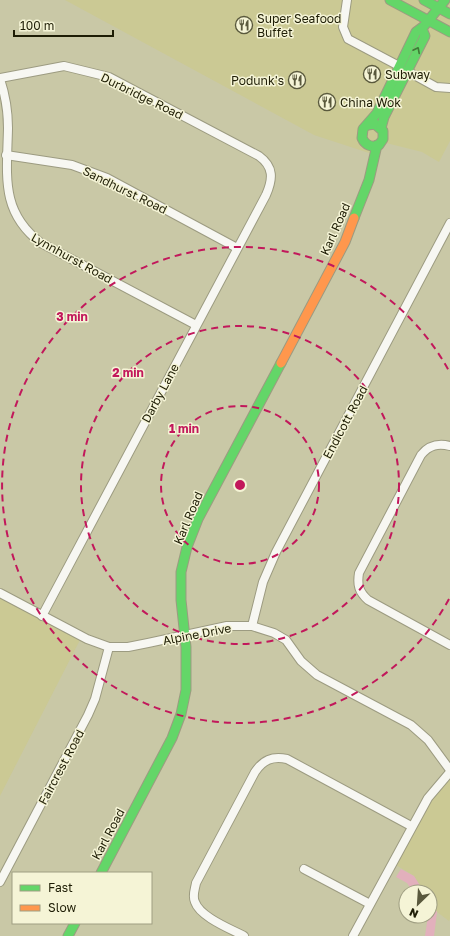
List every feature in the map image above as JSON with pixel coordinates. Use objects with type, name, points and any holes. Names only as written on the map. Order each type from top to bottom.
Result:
[{"type":"street","points":[[347,0],[343,27],[348,39],[436,87],[450,88]]},
{"type":"street","points":[[390,0],[450,32]]},
{"type":"street","points":[[424,0],[437,3],[450,14]]},
{"type":"street","points":[[403,69],[384,117],[381,128],[383,139],[377,145],[371,146],[364,143],[361,133],[377,114],[403,69],[425,36],[422,29],[437,3],[445,0]]},
{"type":"street","name":"Durbridge Road","points":[[0,79],[64,66],[108,77],[259,156],[266,161],[271,169]]},
{"type":"street","name":"Lynnhurst Road","points":[[0,79],[4,92],[8,126],[3,178],[7,204],[12,217],[29,236],[196,325]]},
{"type":"street","points":[[368,125],[375,124],[381,128]]},
{"type":"street","name":"Karl Road","points":[[364,143],[367,154],[362,183],[364,188]]},
{"type":"street","name":"Karl Road","points":[[102,872],[172,738],[181,714],[186,690],[185,635],[181,600],[181,572],[187,546],[198,519],[345,242],[359,206],[364,188],[367,184],[372,154],[377,145]]},
{"type":"street","name":"Sandhurst Road","points":[[6,155],[72,165],[107,178],[237,248]]},
{"type":"street","name":"Darby Lane","points":[[42,616],[271,185],[271,169]]},
{"type":"street","name":"Endicott Road","points":[[252,626],[263,582],[276,552],[450,223]]},
{"type":"street","points":[[450,446],[441,444],[432,446],[425,449],[421,455],[359,573],[358,587],[362,595],[368,600],[450,645]]},
{"type":"street","name":"Alpine Drive","points":[[0,593],[87,639],[109,647],[128,647],[227,626],[252,626],[274,633],[286,640],[301,661],[317,675],[412,725],[428,740],[450,771]]},
{"type":"street","name":"Faircrest Road","points":[[0,882],[88,715],[95,698],[109,647]]},
{"type":"street","points":[[244,936],[206,915],[199,909],[194,901],[194,892],[196,883],[260,764],[268,759],[277,757],[287,759],[411,826]]},
{"type":"street","points":[[353,936],[411,826],[428,798],[450,771]]},
{"type":"street","points":[[304,869],[370,904]]},
{"type":"street","points":[[68,936],[74,924]]},
{"type":"shaded area","points":[[65,0],[450,0],[450,141],[439,162],[422,152],[374,140],[369,153],[314,135]]},
{"type":"shaded area","points":[[0,598],[80,640],[0,796]]},
{"type":"shaded area","points":[[450,771],[449,921],[438,913],[438,884],[419,884],[414,876],[391,862]]},
{"type":"shaded area","points":[[401,869],[414,876],[419,884],[408,884],[396,877]]},
{"type":"shaded area","points":[[427,924],[436,924],[434,936],[425,936]]},
{"type":"traffic: fast","points":[[390,0],[450,32]]},
{"type":"traffic: fast","points":[[424,0],[450,14]]},
{"type":"traffic: fast","points":[[368,125],[375,124],[383,131],[383,139],[379,145],[371,146],[367,144],[362,138],[363,129],[377,113],[416,32],[424,26],[445,0]]},
{"type":"traffic: fast","points":[[381,128],[384,117],[425,36],[422,29]]},
{"type":"traffic: fast","points":[[354,218],[369,180],[377,145]]},
{"type":"traffic: fast","points":[[102,872],[172,738],[181,714],[186,690],[186,647],[181,600],[181,572],[187,547],[198,519],[281,363]]},
{"type":"traffic: fast","points":[[68,936],[74,924]]},
{"type":"traffic: slow","points":[[281,363],[345,242],[354,218]]},
{"type":"place","name":"Super Seafood Buffet","points":[[244,25]]},
{"type":"place","name":"Subway","points":[[372,74]]},
{"type":"place","name":"Podunk's","points":[[297,80]]},
{"type":"place","name":"China Wok","points":[[327,102]]}]
